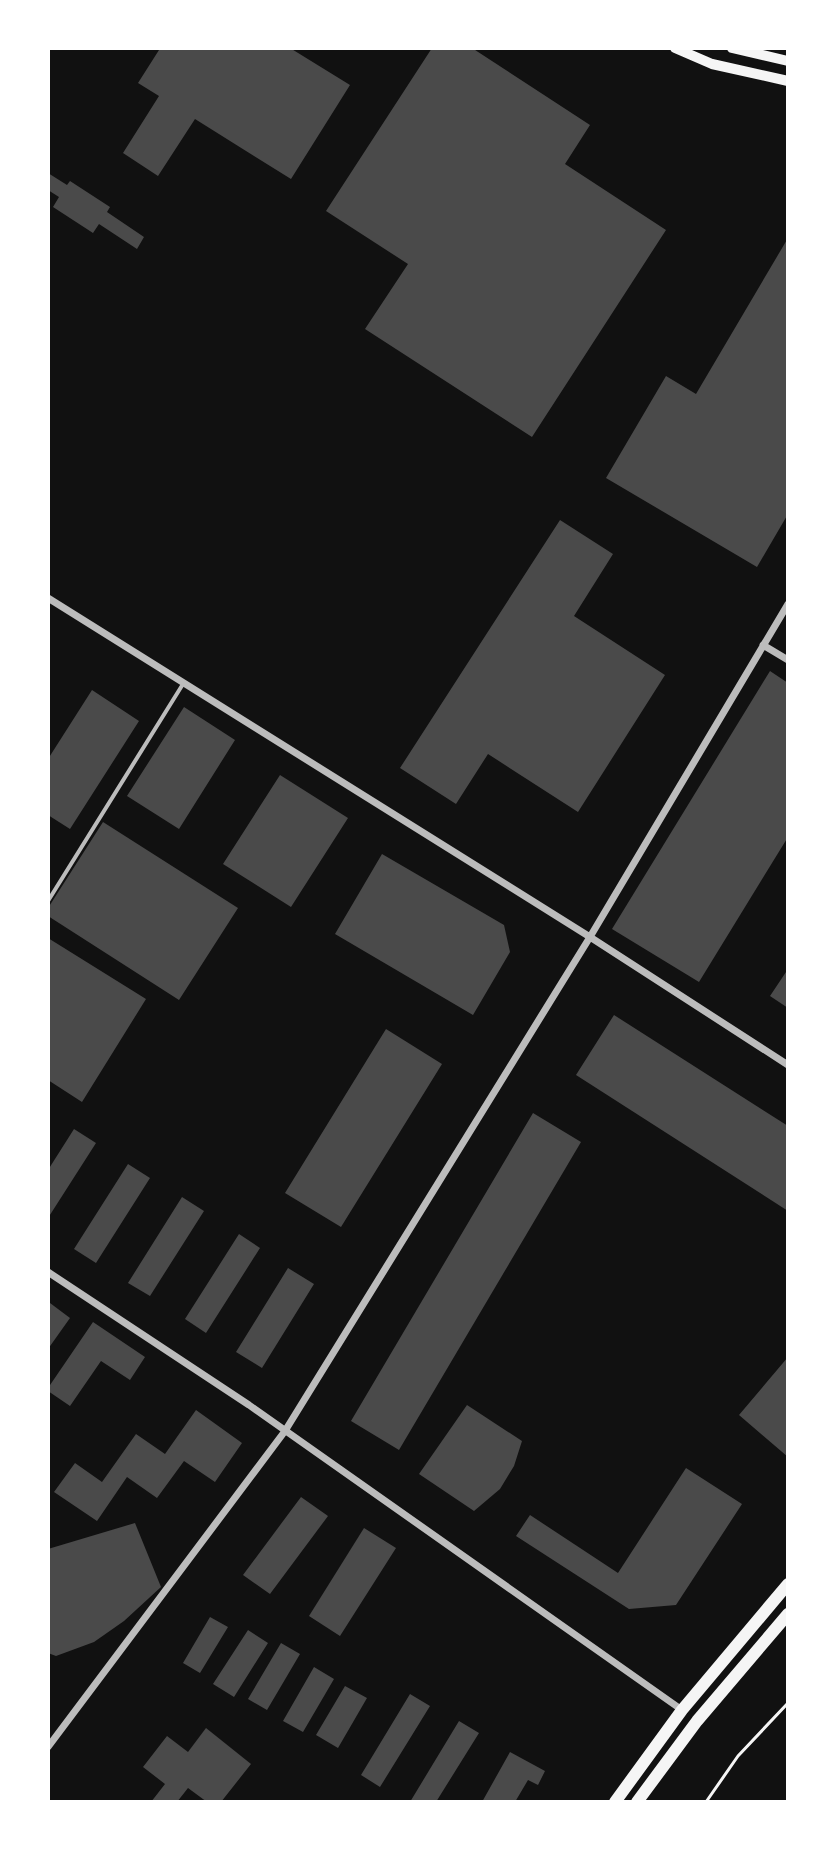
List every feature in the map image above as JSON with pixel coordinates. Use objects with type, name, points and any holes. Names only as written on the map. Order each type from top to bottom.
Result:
[{"type":"main road","points":[[675,48],[712,64],[788,81]]},
{"type":"main road","points":[[732,48],[788,61]]},
{"type":"main road","points":[[615,1802],[682,1710],[788,1584]]},
{"type":"main road","points":[[637,1802],[697,1721],[788,1614]]},
{"type":"street","points":[[48,599],[590,937],[788,1065]]},
{"type":"street","points":[[48,1747],[285,1431],[590,937],[788,604]]},
{"type":"street","points":[[763,645],[788,660]]},
{"type":"street","points":[[48,1272],[164,1347],[682,1710]]},
{"type":"lane","points":[[48,901],[183,684]]},
{"type":"path","points":[[706,1802],[738,1756],[788,1703]]},
{"type":"building","points":[[290,48],[350,85],[291,179],[195,119],[158,176],[123,153],[159,96],[138,83],[159,50]]},
{"type":"building","points":[[432,48],[472,48],[590,125],[565,164],[666,230],[532,437],[365,329],[408,264],[326,211]]},
{"type":"building","points":[[48,173],[67,185],[70,181],[110,207],[107,212],[144,237],[137,249],[99,224],[93,233],[53,207],[59,197],[48,190]]},
{"type":"building","points":[[788,238],[788,514],[757,567],[606,478],[666,376],[696,394]]},
{"type":"building","points":[[560,520],[613,554],[574,616],[665,675],[578,812],[488,754],[456,804],[400,768]]},
{"type":"building","points":[[770,671],[788,683],[788,837],[699,982],[612,929]]},
{"type":"building","points":[[92,690],[139,721],[70,829],[48,815],[48,759]]},
{"type":"building","points":[[184,707],[235,740],[179,829],[127,796]]},
{"type":"building","points":[[280,775],[348,818],[291,907],[223,864]]},
{"type":"building","points":[[103,822],[238,908],[179,1000],[48,916],[48,908]]},
{"type":"building","points":[[382,854],[504,925],[510,952],[473,1015],[335,934]]},
{"type":"building","points":[[48,938],[146,999],[82,1102],[48,1080]]},
{"type":"building","points":[[788,969],[788,1008],[770,996]]},
{"type":"building","points":[[614,1015],[788,1126],[788,1211],[576,1075]]},
{"type":"building","points":[[386,1029],[442,1064],[341,1227],[285,1193]]},
{"type":"building","points":[[533,1113],[581,1142],[399,1450],[351,1421]]},
{"type":"building","points":[[74,1129],[96,1143],[48,1218],[48,1170]]},
{"type":"building","points":[[128,1164],[150,1178],[96,1263],[74,1249]]},
{"type":"building","points":[[182,1197],[204,1211],[150,1296],[128,1283]]},
{"type":"building","points":[[239,1234],[260,1248],[206,1333],[185,1319]]},
{"type":"building","points":[[288,1268],[314,1284],[262,1368],[236,1352]]},
{"type":"building","points":[[50,1303],[70,1318],[48,1349],[48,1306]]},
{"type":"building","points":[[93,1322],[145,1357],[130,1380],[101,1361],[70,1406],[48,1388]]},
{"type":"building","points":[[788,1357],[788,1457],[739,1415]]},
{"type":"building","points":[[467,1405],[522,1441],[514,1466],[500,1489],[474,1511],[419,1474]]},
{"type":"building","points":[[196,1410],[242,1443],[215,1482],[184,1461],[157,1498],[127,1477],[97,1521],[54,1492],[75,1463],[102,1482],[136,1434],[165,1454]]},
{"type":"building","points":[[686,1468],[742,1504],[676,1605],[629,1609],[516,1536],[530,1515],[618,1573]]},
{"type":"building","points":[[301,1497],[328,1516],[270,1594],[243,1575]]},
{"type":"building","points":[[135,1523],[161,1587],[124,1621],[94,1642],[56,1656],[48,1653],[48,1549]]},
{"type":"building","points":[[364,1528],[396,1548],[340,1636],[309,1616]]},
{"type":"building","points":[[210,1617],[228,1627],[200,1673],[183,1663]]},
{"type":"building","points":[[248,1630],[268,1643],[234,1697],[213,1684]]},
{"type":"building","points":[[281,1643],[300,1654],[267,1710],[248,1699]]},
{"type":"building","points":[[314,1667],[334,1679],[303,1732],[283,1721]]},
{"type":"building","points":[[345,1686],[367,1698],[338,1748],[316,1735]]},
{"type":"building","points":[[410,1694],[430,1706],[380,1787],[361,1775]]},
{"type":"building","points":[[459,1721],[479,1733],[436,1802],[410,1802]]},
{"type":"building","points":[[206,1728],[251,1764],[221,1802],[207,1802],[188,1788],[177,1802],[151,1802],[165,1784],[143,1767],[167,1736],[188,1752]]},
{"type":"building","points":[[510,1752],[545,1771],[538,1785],[528,1780],[515,1802],[482,1802]]}]
